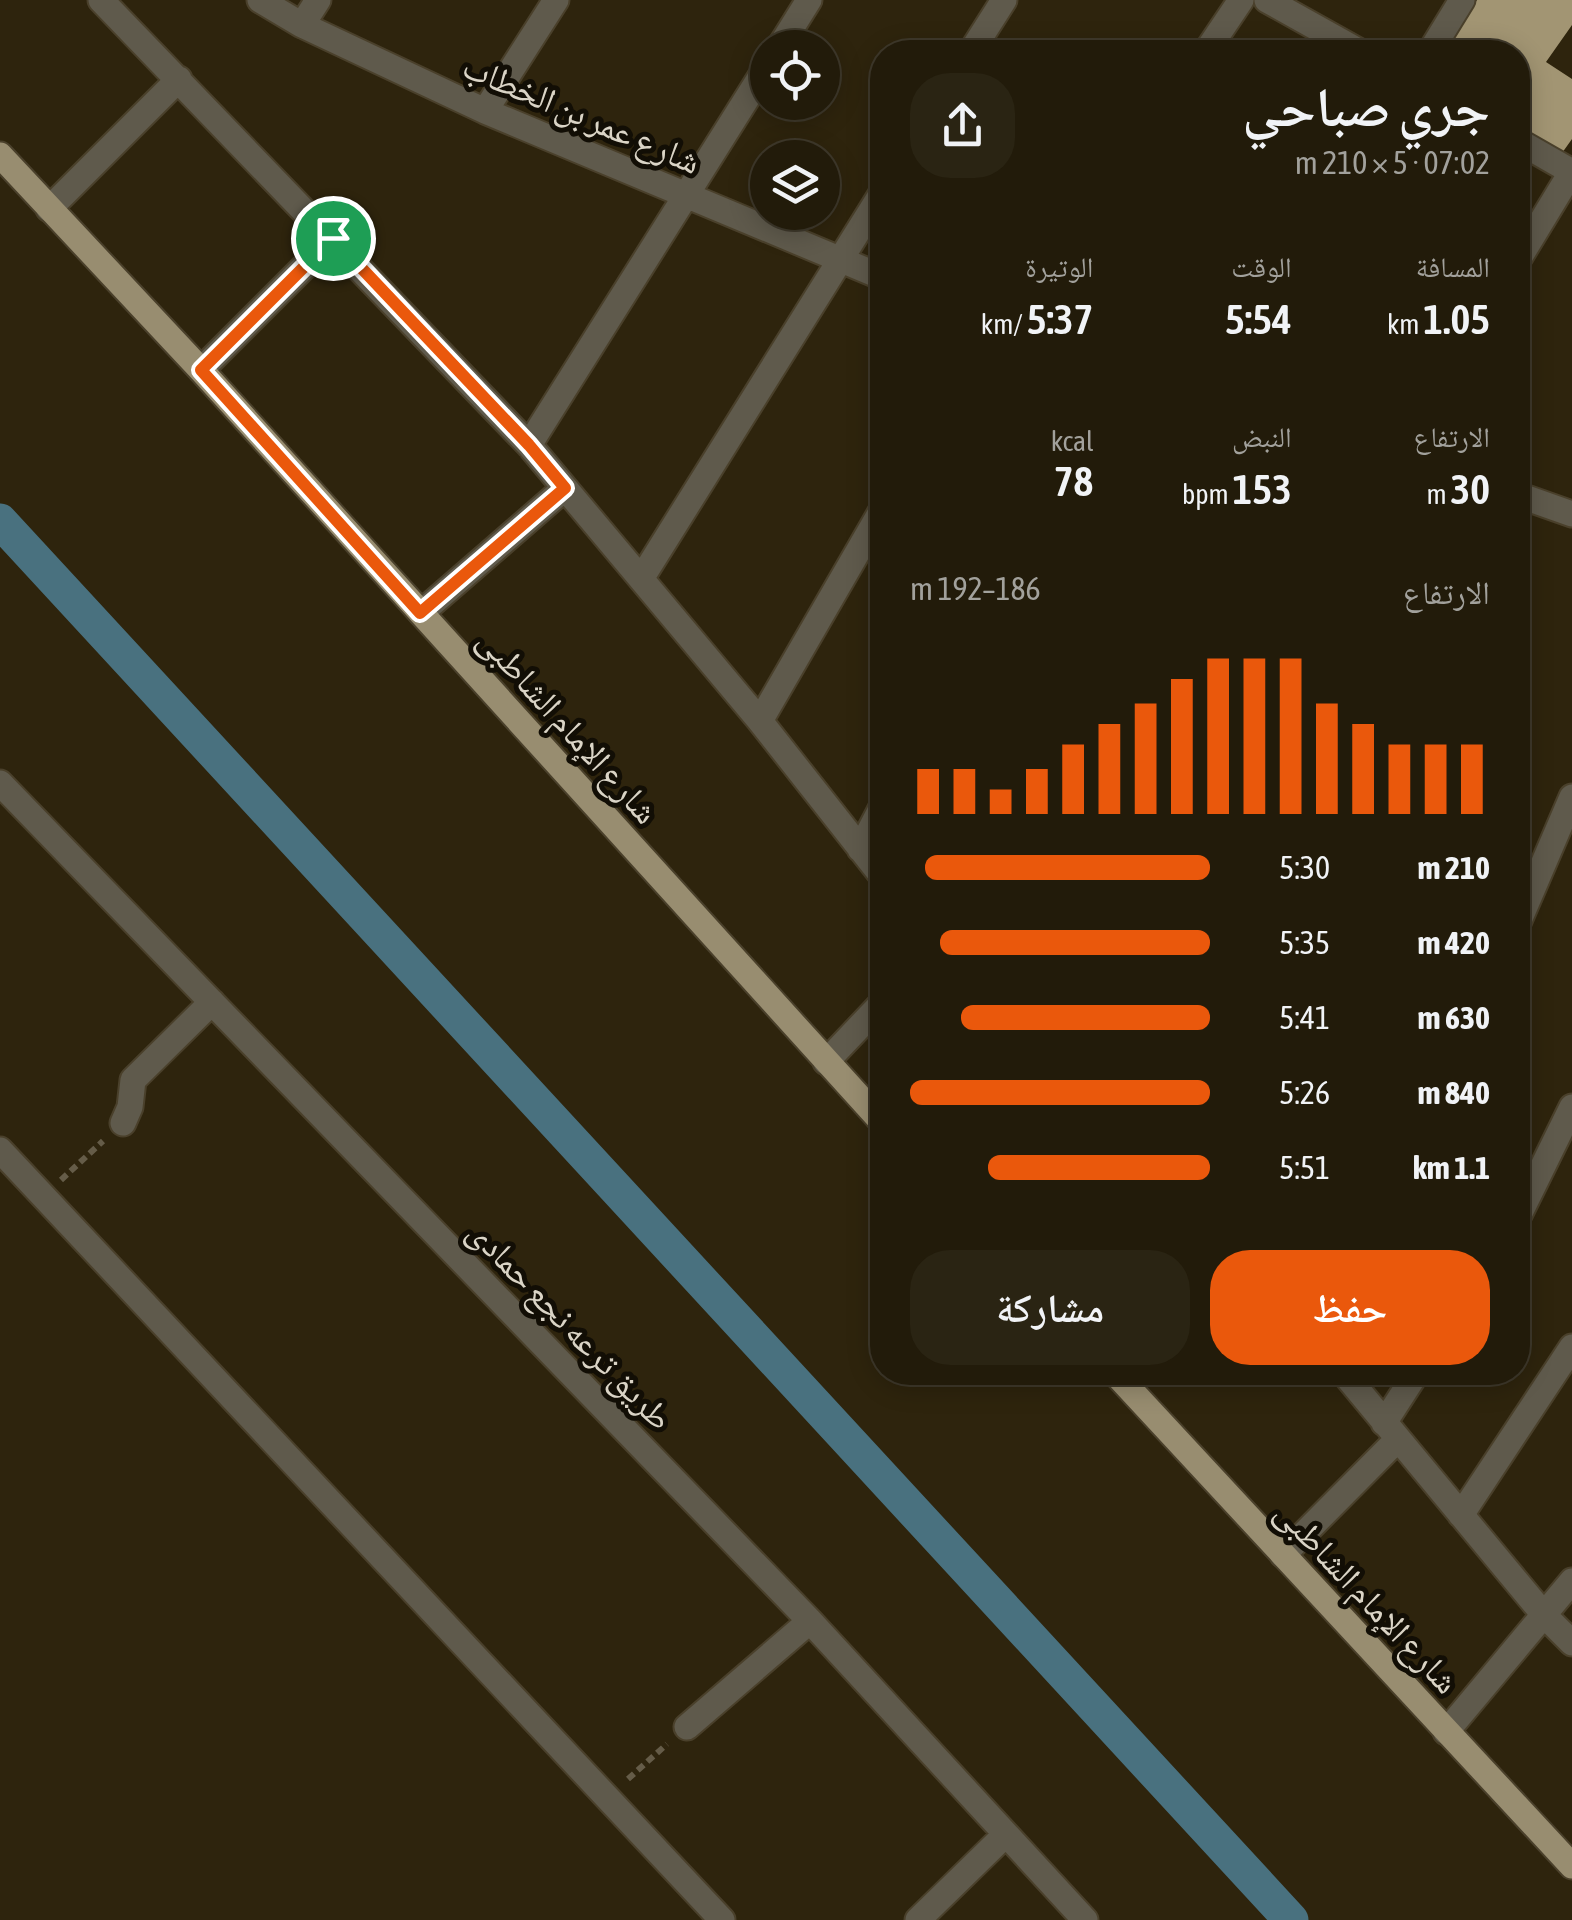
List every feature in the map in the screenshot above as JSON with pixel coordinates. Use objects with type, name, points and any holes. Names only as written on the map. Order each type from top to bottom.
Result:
[{"type":"main road","name":"شارع الإمام الشاطبى","points":[[0,155],[201,370],[870,1109]]},
{"type":"main road","name":"شارع الإمام الشاطبى","points":[[1126,1385],[1572,1866]]},
{"type":"street","points":[[100,0],[529,445],[760,721],[870,861]]},
{"type":"street","name":"شارع عمر بن الخطاب","points":[[260,0],[302,25],[485,111],[870,272]]},
{"type":"street","points":[[302,25],[318,0]]},
{"type":"street","points":[[485,111],[556,0]]},
{"type":"street","points":[[790,30],[808,0]]},
{"type":"street","points":[[979,40],[1004,0]]},
{"type":"street","points":[[1214,40],[1241,0]]},
{"type":"street","points":[[1267,0],[1339,40]]},
{"type":"street","points":[[1437,40],[1462,0]]},
{"type":"street","points":[[49,208],[179,79]]},
{"type":"street","points":[[529,445],[750,93]]},
{"type":"street","points":[[1530,149],[1572,172],[1530,240]]},
{"type":"street","points":[[640,579],[870,213]]},
{"type":"street","points":[[201,370],[333,238]]},
{"type":"street","points":[[420,613],[565,488]]},
{"type":"street","points":[[1530,500],[1571,512]]},
{"type":"street","points":[[760,721],[870,531]]},
{"type":"street","name":"طريق ترعه نجع حمادى","points":[[0,783],[810,1621],[1085,1920]]},
{"type":"street","points":[[1530,895],[1572,797]]},
{"type":"street","points":[[860,848],[870,830]]},
{"type":"street","points":[[123,1123],[130,1107],[133,1080],[212,1002]]},
{"type":"street","points":[[826,1062],[870,1016]]},
{"type":"street","points":[[1530,1193],[1572,1107]]},
{"type":"street","points":[[0,1150],[722,1920]]},
{"type":"street","points":[[1461,1515],[1562,1383],[1572,1347]]},
{"type":"street","points":[[1354,1385],[1545,1616],[1572,1643]]},
{"type":"street","points":[[1283,1556],[1391,1431],[1412,1385]]},
{"type":"street","points":[[1446,1732],[1572,1581]]},
{"type":"street","points":[[687,1727],[810,1621]]},
{"type":"street","points":[[918,1920],[1005,1835]]},
{"type":"path","points":[[635,1772],[687,1727]]},
{"type":"building","points":[[1477,0],[1572,0],[1572,25],[1546,62],[1572,79],[1572,139],[1562,153],[1530,133],[1530,40],[1450,40]]},
{"type":"waterway","points":[[0,521],[1291,1920]]},
{"type":"route","points":[[333,238],[565,488],[420,613],[201,370],[333,238]]}]
